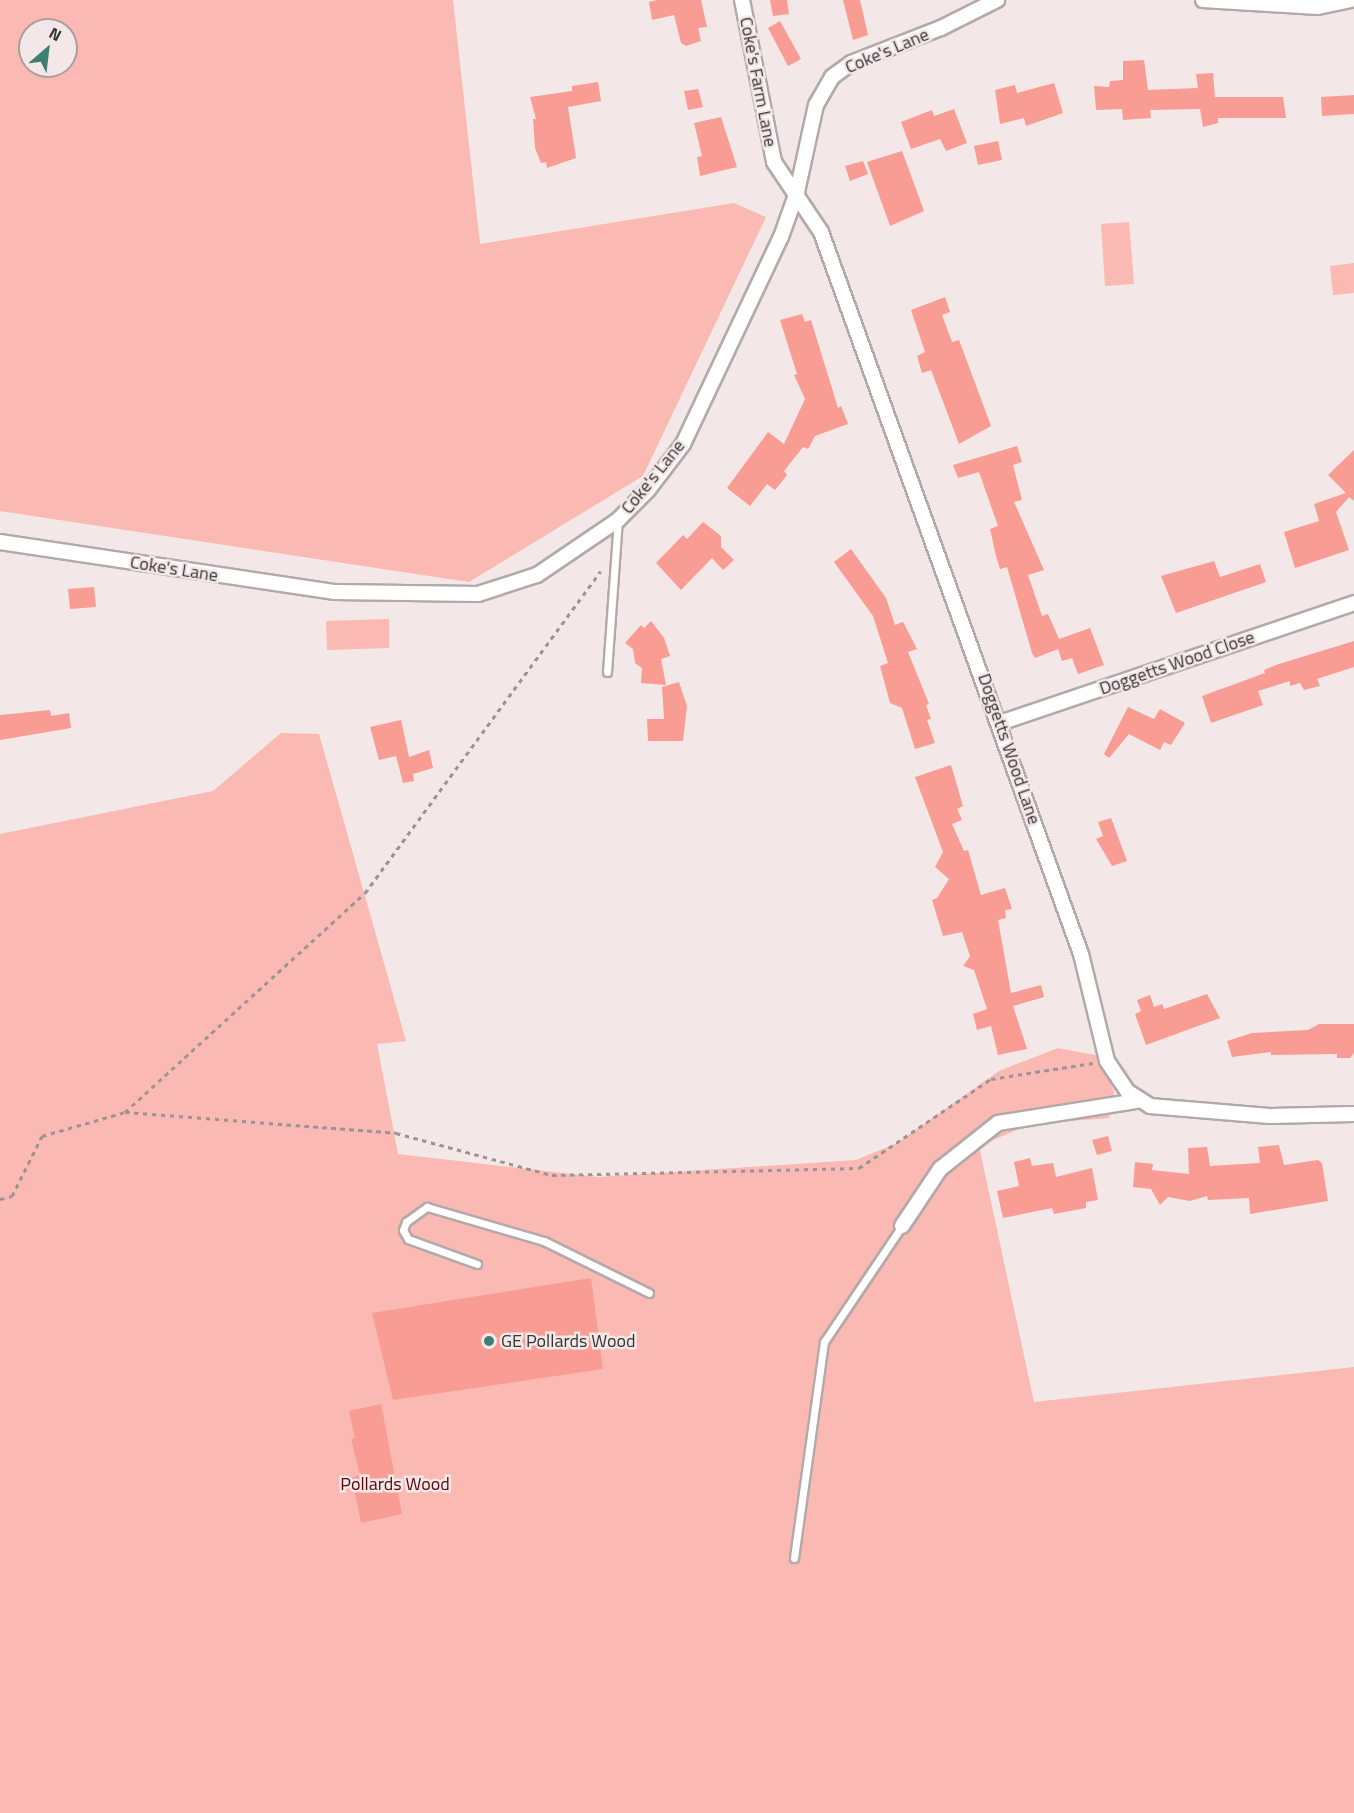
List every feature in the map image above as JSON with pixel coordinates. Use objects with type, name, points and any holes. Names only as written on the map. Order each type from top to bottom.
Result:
[{"type":"street","name":"Coke's Farm Lane","points":[[742,0],[774,162],[797,192]]},
{"type":"street","name":"Coke's Lane","points":[[0,542],[335,592],[478,594],[537,575],[618,520],[648,490],[683,444],[781,237],[797,192],[816,105],[832,77],[851,63],[941,28],[997,0]]},
{"type":"street","points":[[1203,0],[1318,7],[1351,0]]},
{"type":"street","name":"Doggetts Wood Lane","points":[[797,192],[821,232],[1000,723],[1081,954],[1107,1061],[1137,1101]]},
{"type":"street","name":"Doggetts Wood Close","points":[[1000,723],[1354,603]]},
{"type":"street","points":[[903,1226],[940,1169],[998,1123],[1137,1101],[1150,1106],[1270,1116],[1354,1114]]},
{"type":"lane","points":[[607,672],[618,520]]},
{"type":"lane","points":[[477,1264],[408,1239],[403,1230],[406,1222],[427,1207],[544,1241],[649,1293]]},
{"type":"lane","points":[[794,1557],[824,1342],[903,1226]]},
{"type":"path","points":[[124,1112],[365,893],[616,550]]},
{"type":"path","points":[[0,1199],[12,1196],[42,1136],[124,1112],[396,1133],[552,1175],[859,1168],[991,1079],[1107,1061]]},
{"type":"green space","points":[[0,0],[453,0],[480,244],[734,203],[766,217],[643,476],[469,582],[0,511]]},
{"type":"green space","points":[[1129,222],[1134,284],[1105,286],[1101,224]]},
{"type":"green space","points":[[1354,263],[1354,293],[1333,295],[1330,266]]},
{"type":"green space","points":[[389,619],[389,648],[327,650],[326,621]]},
{"type":"green space","name":"Pollards Wood","points":[[281,733],[319,734],[406,1041],[377,1044],[398,1154],[598,1177],[856,1160],[897,1143],[999,1071],[1058,1048],[1100,1056],[1114,1092],[1109,1118],[1031,1124],[979,1146],[1034,1402],[1354,1367],[1354,1813],[0,1813],[0,834],[213,791]]},
{"type":"building","points":[[701,0],[707,27],[698,28],[701,41],[686,46],[681,43],[674,15],[652,20],[649,2]]},
{"type":"building","points":[[770,0],[787,0],[789,14],[773,16]]},
{"type":"building","points":[[843,0],[860,0],[868,35],[853,40]]},
{"type":"building","points":[[780,21],[801,59],[788,66],[768,28]]},
{"type":"building","points":[[1144,60],[1148,90],[1198,88],[1196,74],[1213,73],[1215,97],[1283,97],[1286,118],[1218,118],[1218,123],[1203,127],[1200,109],[1150,110],[1151,118],[1123,120],[1122,109],[1096,110],[1094,86],[1109,87],[1110,81],[1123,80],[1123,61]]},
{"type":"building","points":[[598,82],[601,101],[568,107],[576,158],[547,168],[546,162],[541,163],[535,148],[533,119],[536,119],[530,97],[572,91],[572,86]]},
{"type":"building","points":[[1054,83],[1063,113],[1026,126],[1024,118],[1000,124],[995,90],[1015,85],[1017,93]]},
{"type":"building","points":[[698,89],[703,107],[688,110],[684,91]]},
{"type":"building","points":[[1354,95],[1354,114],[1322,116],[1321,97]]},
{"type":"building","points":[[954,109],[967,143],[946,151],[940,139],[911,149],[901,122],[932,110],[934,116]]},
{"type":"building","points":[[721,117],[737,167],[700,176],[697,157],[702,156],[694,123]]},
{"type":"building","points":[[998,141],[1002,160],[978,165],[974,146]]},
{"type":"building","points":[[902,151],[924,211],[890,226],[867,162]]},
{"type":"building","points":[[863,161],[868,174],[850,181],[845,166]]},
{"type":"building","points":[[945,297],[950,312],[942,315],[952,342],[959,340],[991,426],[959,444],[931,370],[922,373],[917,356],[925,352],[911,310]]},
{"type":"building","points":[[802,314],[805,322],[811,320],[838,408],[841,406],[848,424],[815,436],[808,449],[803,447],[784,471],[787,475],[775,490],[767,484],[750,506],[727,488],[768,432],[784,444],[805,399],[794,375],[797,374],[780,320]]},
{"type":"building","points":[[1017,446],[1022,462],[1013,465],[1022,500],[1014,502],[1044,570],[1028,575],[1042,616],[1048,614],[1059,639],[1090,628],[1104,665],[1078,674],[1072,658],[1062,661],[1058,649],[1035,658],[1032,653],[1007,567],[1000,569],[996,556],[990,529],[998,526],[979,472],[958,478],[953,465]]},
{"type":"building","points":[[1354,450],[1354,501],[1349,497],[1336,512],[1349,550],[1295,568],[1284,532],[1319,521],[1314,504],[1346,493],[1328,475]]},
{"type":"building","points":[[703,522],[721,536],[721,547],[734,560],[723,570],[712,558],[681,590],[656,563],[683,535],[687,539]]},
{"type":"building","points":[[851,549],[886,598],[895,625],[903,622],[917,649],[908,652],[929,704],[926,705],[931,719],[927,720],[935,743],[915,749],[902,708],[890,703],[880,666],[888,663],[873,616],[834,562]]},
{"type":"building","points":[[1214,561],[1220,577],[1260,564],[1266,582],[1176,613],[1161,576]]},
{"type":"building","points":[[94,587],[96,607],[70,609],[68,589]]},
{"type":"building","points":[[651,621],[664,638],[670,656],[661,659],[666,685],[641,683],[642,668],[635,663],[633,649],[625,643],[641,625],[644,628]]},
{"type":"building","points":[[1354,641],[1354,667],[1317,679],[1320,686],[1304,690],[1300,683],[1290,686],[1290,681],[1258,691],[1263,705],[1211,723],[1202,696],[1265,673],[1264,670],[1279,664]]},
{"type":"building","points":[[679,682],[687,706],[683,741],[648,741],[647,719],[664,719],[662,687]]},
{"type":"building","points":[[1128,707],[1154,719],[1160,709],[1185,723],[1171,745],[1164,742],[1160,750],[1129,734],[1109,758],[1104,754]]},
{"type":"building","points":[[50,710],[51,716],[69,713],[71,728],[0,740],[0,715]]},
{"type":"building","points":[[401,720],[409,757],[429,750],[433,768],[413,774],[414,781],[403,783],[396,756],[379,760],[370,727]]},
{"type":"building","points":[[951,765],[963,806],[957,809],[962,820],[952,824],[964,851],[968,850],[981,895],[1005,888],[1012,909],[1005,910],[1006,918],[998,920],[1011,993],[1041,985],[1044,997],[1013,1006],[1027,1049],[998,1055],[991,1026],[977,1030],[973,1014],[987,1009],[974,970],[963,966],[970,956],[962,932],[943,936],[932,900],[937,898],[949,879],[935,867],[943,852],[915,777]]},
{"type":"building","points":[[1111,818],[1127,861],[1112,866],[1096,839],[1103,836],[1098,822]]},
{"type":"building","points":[[1207,994],[1220,1018],[1146,1045],[1135,1014],[1141,1011],[1137,1000],[1150,995],[1154,1007],[1162,1004],[1164,1009]]},
{"type":"building","points":[[1319,1024],[1354,1024],[1354,1053],[1350,1058],[1337,1058],[1337,1054],[1271,1055],[1271,1052],[1232,1057],[1227,1041],[1252,1033],[1308,1030]]},
{"type":"building","points":[[1108,1136],[1112,1151],[1097,1155],[1092,1140]]},
{"type":"building","points":[[1279,1145],[1284,1165],[1318,1160],[1322,1163],[1328,1201],[1250,1214],[1249,1198],[1208,1200],[1207,1196],[1190,1201],[1168,1197],[1160,1205],[1151,1189],[1133,1187],[1135,1162],[1153,1164],[1152,1170],[1189,1174],[1188,1148],[1207,1147],[1210,1166],[1260,1163],[1258,1147]]},
{"type":"building","points":[[1030,1158],[1032,1166],[1053,1163],[1056,1177],[1092,1168],[1098,1200],[1086,1202],[1086,1208],[1054,1214],[1052,1208],[1003,1218],[997,1191],[1019,1186],[1014,1162]]},
{"type":"building","name":"GE Pollards Wood","points":[[591,1278],[603,1369],[393,1400],[372,1313]]},
{"type":"building","points":[[381,1404],[402,1514],[361,1523],[352,1478],[360,1475],[351,1439],[355,1438],[349,1411]]},
{"type":"place","name":"GE Pollards Wood","points":[[489,1341]]}]
